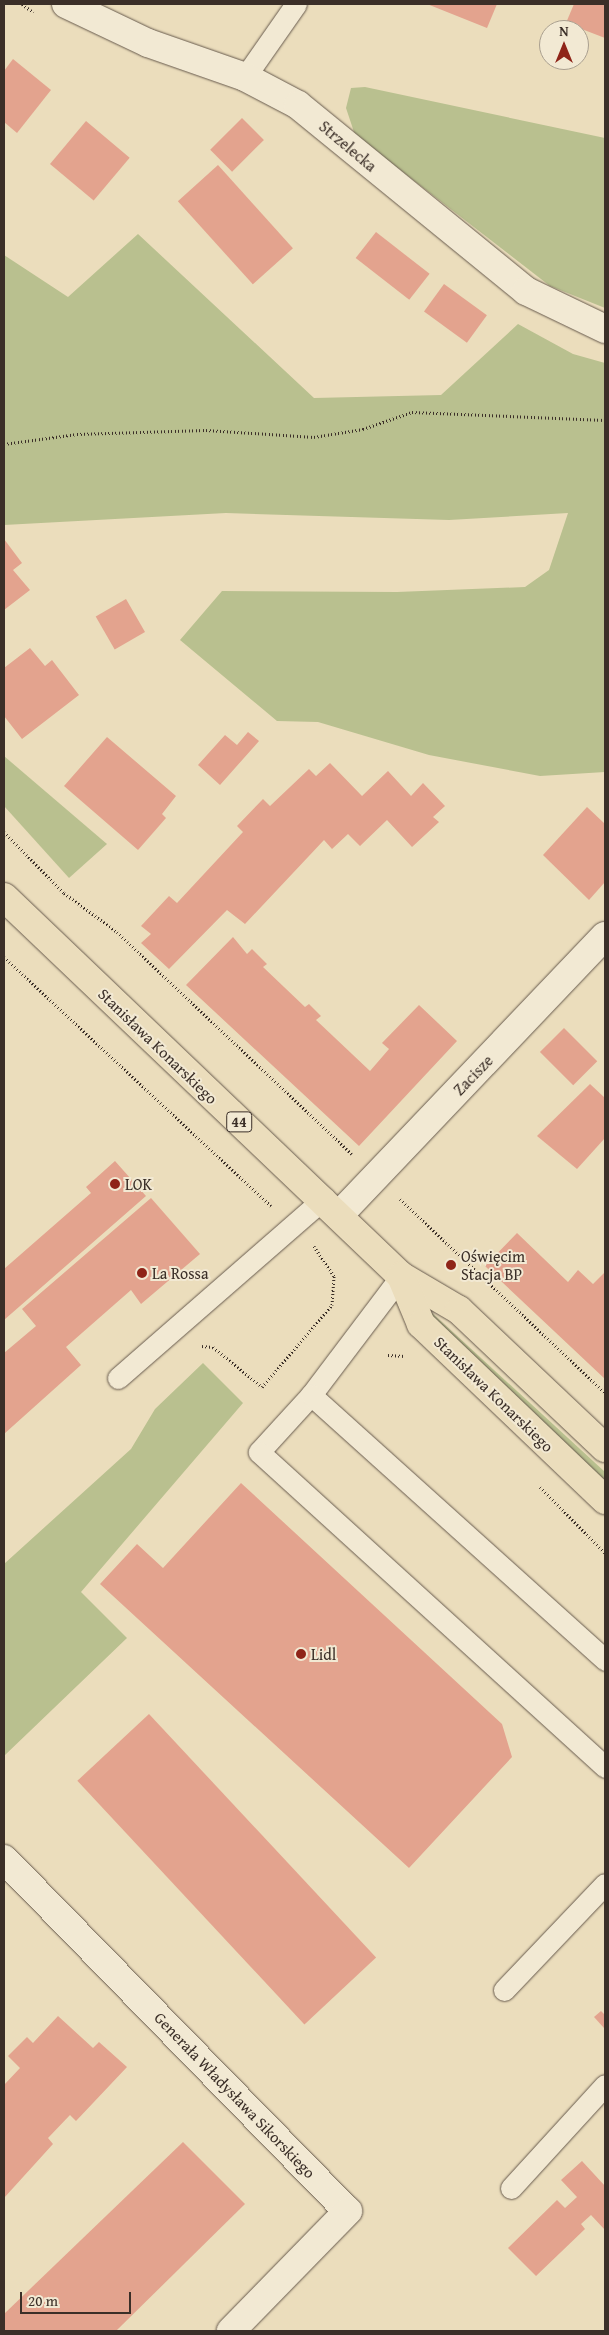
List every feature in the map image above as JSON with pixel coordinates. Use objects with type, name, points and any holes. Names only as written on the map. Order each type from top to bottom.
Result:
[{"type":"main road","name":"Stanisława Konarskiego","points":[[4,897],[332,1206],[401,1276],[459,1310],[605,1448]]},
{"type":"main road","name":"Stanisława Konarskiego","points":[[401,1276],[421,1324],[605,1500]]},
{"type":"street","name":"Strzelecka","points":[[66,4],[148,43],[245,77],[298,105],[526,291],[605,330]]},
{"type":"street","name":"Zacisze","points":[[332,1206],[376,1176],[605,936]]},
{"type":"street","name":"Generała Władysława Sikorskiego","points":[[4,1859],[348,2211],[231,2331]]},
{"type":"lane","points":[[245,77],[296,4]]},
{"type":"lane","points":[[118,1378],[291,1227],[332,1206]]},
{"type":"lane","points":[[401,1276],[311,1394],[259,1452],[605,1767]]},
{"type":"lane","points":[[311,1394],[605,1660]]},
{"type":"lane","points":[[504,1990],[605,1884]]},
{"type":"lane","points":[[511,2188],[604,2089]]},
{"type":"path","points":[[22,4],[42,18]]},
{"type":"path","points":[[4,444],[77,434],[206,430],[314,437],[363,429],[412,412],[605,420]]},
{"type":"path","points":[[4,832],[64,893],[117,932],[605,1393]]},
{"type":"path","points":[[4,957],[291,1227],[324,1255],[334,1276],[332,1305],[262,1387],[213,1347],[159,1343]]},
{"type":"green space","points":[[365,87],[605,138],[605,308],[550,286],[355,135],[346,108],[351,88]]},
{"type":"green space","points":[[138,234],[314,398],[441,395],[518,324],[573,354],[605,363],[605,772],[540,776],[429,755],[318,722],[277,721],[180,640],[222,591],[397,592],[525,587],[549,570],[568,513],[449,520],[226,513],[4,525],[4,255],[68,297]]},
{"type":"green space","points":[[4,756],[107,844],[69,878],[4,806]]},
{"type":"green space","points":[[431,1312],[605,1472],[605,1486],[425,1313]]},
{"type":"green space","points":[[203,1363],[243,1403],[81,1592],[127,1638],[4,1756],[4,1564],[131,1449],[155,1409]]},
{"type":"building","points":[[427,4],[497,4],[487,28]]},
{"type":"building","points":[[574,4],[605,4],[605,38],[589,32],[589,20],[567,20]]},
{"type":"building","points":[[13,59],[51,90],[17,133],[4,122],[4,71]]},
{"type":"building","points":[[242,118],[264,140],[232,172],[210,150]]},
{"type":"building","points":[[86,121],[130,158],[94,201],[50,164]]},
{"type":"building","points":[[218,165],[293,248],[253,284],[178,201]]},
{"type":"building","points":[[376,232],[430,274],[409,300],[356,258]]},
{"type":"building","points":[[444,284],[487,315],[467,343],[424,312]]},
{"type":"building","points":[[4,539],[22,563],[13,570],[30,590],[4,610]]},
{"type":"building","points":[[126,599],[145,632],[115,649],[96,616]]},
{"type":"building","points":[[30,648],[45,666],[52,660],[79,695],[22,739],[4,716],[4,668]]},
{"type":"building","points":[[248,732],[259,741],[220,785],[198,765],[225,735],[237,745]]},
{"type":"building","points":[[107,737],[176,796],[162,814],[166,818],[138,850],[64,786]]},
{"type":"building","points":[[330,763],[362,796],[388,771],[411,796],[423,783],[445,806],[433,817],[439,822],[412,847],[387,820],[360,846],[348,834],[332,849],[324,840],[245,924],[227,910],[169,969],[141,943],[151,934],[141,926],[169,896],[177,903],[243,832],[237,826],[263,799],[270,806],[309,769],[316,776]]},
{"type":"building","points":[[587,807],[605,824],[605,882],[589,900],[543,855]]},
{"type":"building","points":[[233,937],[247,954],[252,949],[267,964],[263,967],[305,1007],[309,1004],[321,1016],[316,1020],[370,1071],[389,1049],[382,1043],[419,1005],[457,1041],[359,1146],[186,985]]},
{"type":"building","points":[[564,1028],[597,1061],[573,1085],[540,1052]]},
{"type":"building","points":[[590,1084],[605,1098],[605,1138],[577,1169],[537,1136]]},
{"type":"building","points":[[115,1161],[146,1196],[4,1320],[4,1269],[91,1193],[86,1187]]},
{"type":"building","points":[[151,1198],[200,1254],[141,1304],[131,1290],[66,1347],[81,1365],[4,1434],[4,1353],[36,1326],[22,1309]]},
{"type":"building","points":[[517,1233],[568,1282],[578,1270],[593,1284],[605,1272],[605,1379],[485,1266]]},
{"type":"building","name":"Lidl","points":[[241,1483],[502,1724],[512,1757],[409,1868],[100,1584],[137,1544],[163,1568]]},
{"type":"building","points":[[149,1714],[376,1958],[304,2024],[77,1781]]},
{"type":"building","points":[[601,2011],[605,2015],[604,2028],[594,2017]]},
{"type":"building","points":[[58,2016],[93,2048],[99,2042],[127,2067],[76,2121],[70,2115],[48,2138],[53,2144],[4,2198],[4,2085],[20,2068],[8,2056],[27,2037],[33,2043]]},
{"type":"building","points":[[183,2142],[245,2204],[116,2331],[4,2331],[4,2314]]},
{"type":"building","points":[[582,2161],[605,2186],[605,2230],[591,2215],[581,2224],[585,2229],[536,2276],[508,2248],[557,2200],[565,2208],[577,2197],[561,2180]]},
{"type":"place","name":"LOK","points":[[115,1184]]},
{"type":"place","name":"Oświęcim Stacja BP","points":[[451,1265]]},
{"type":"place","name":"La Rossa","points":[[142,1273]]},
{"type":"place","name":"Lidl","points":[[301,1654]]}]
